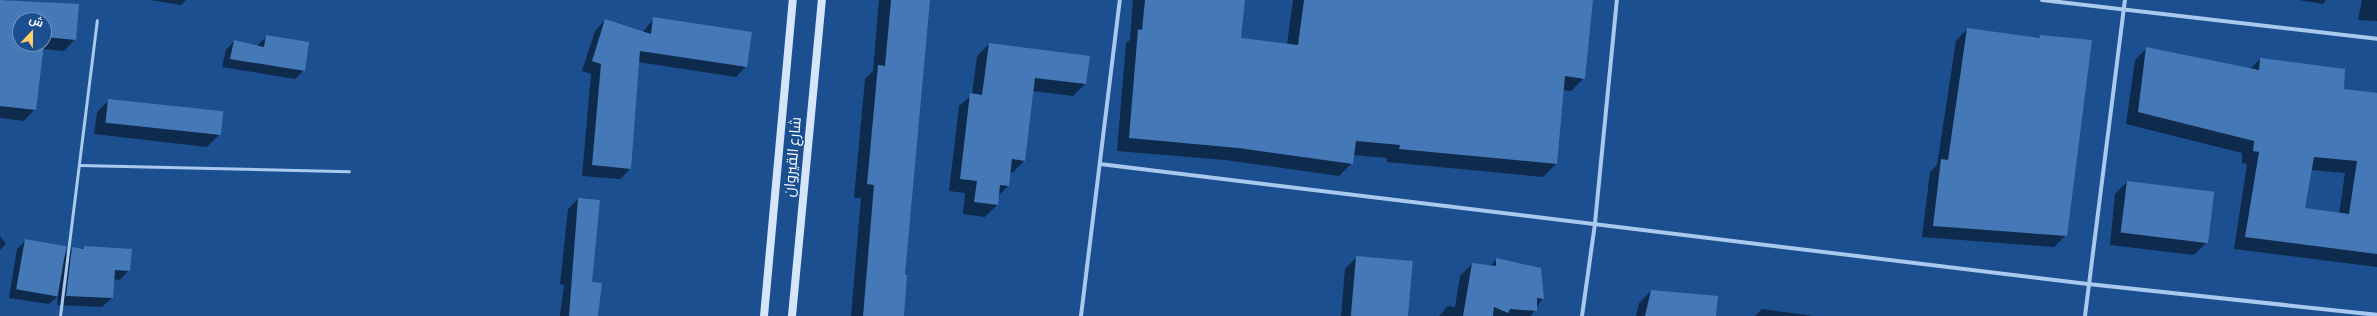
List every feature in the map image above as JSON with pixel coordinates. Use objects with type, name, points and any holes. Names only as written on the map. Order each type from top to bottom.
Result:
[{"type":"main road","name":"شارع القيروان","points":[[764,316],[794,0]]},
{"type":"main road","name":"شارع القيروان","points":[[792,316],[822,0]]},
{"type":"street","points":[[1081,316],[1120,0]]},
{"type":"street","points":[[1582,316],[1596,223],[1617,0]]},
{"type":"street","points":[[2042,0],[2377,39]]},
{"type":"street","points":[[2085,316],[2125,0]]},
{"type":"street","points":[[1100,164],[1596,223],[2088,284],[2377,316]]},
{"type":"lane","points":[[60,316],[97,20]]},
{"type":"lane","points":[[79,165],[349,172]]},
{"type":"building","points":[[0,0],[79,4],[76,40],[52,38],[52,12],[12,12],[12,52],[43,52],[36,110],[0,106]]},
{"type":"building","points":[[891,0],[930,0],[905,275],[907,275],[904,316],[863,316],[874,185],[867,184],[878,65],[885,66]]},
{"type":"building","points":[[1145,0],[1245,0],[1241,38],[1298,45],[1304,0],[1593,0],[1585,79],[1565,76],[1557,164],[1399,149],[1400,145],[1356,141],[1353,164],[1238,148],[1129,138],[1138,29],[1142,30]]},
{"type":"building","points":[[653,17],[752,32],[747,67],[640,51],[631,169],[592,165],[601,64],[592,61],[605,19],[651,34]]},
{"type":"building","points":[[1967,28],[2039,38],[2040,35],[2092,40],[2067,236],[1933,226],[1941,159],[1948,160]]},
{"type":"building","points":[[266,35],[309,42],[305,71],[230,59],[234,40],[264,47]]},
{"type":"building","points":[[989,43],[1090,56],[1086,84],[1035,78],[1025,161],[1012,159],[1009,186],[1000,185],[998,205],[974,202],[977,181],[960,179],[970,93],[982,95]]},
{"type":"building","points":[[2146,47],[2259,70],[2260,58],[2345,69],[2344,89],[2377,93],[2377,254],[2245,237],[2259,152],[2253,151],[2254,141],[2138,112]],"holes":[[[2314,157],[2357,161],[2349,214],[2305,208]]]},
{"type":"building","points":[[108,99],[223,111],[221,135],[105,123]]},
{"type":"building","points":[[2127,181],[2214,192],[2208,243],[2121,233]]},
{"type":"building","points":[[578,198],[600,200],[592,282],[602,283],[598,316],[569,316]]},
{"type":"building","points":[[25,239],[66,246],[58,297],[16,289]]},
{"type":"building","points":[[84,246],[132,249],[130,271],[115,270],[113,298],[66,296],[72,247],[84,249]]},
{"type":"building","points":[[1356,256],[1413,261],[1408,316],[1351,316]]},
{"type":"building","points":[[1496,258],[1541,268],[1544,299],[1537,298],[1537,311],[1510,309],[1508,313],[1494,307],[1493,316],[1463,316],[1472,263],[1496,266]]},
{"type":"building","points":[[1651,290],[1718,296],[1716,316],[1645,316]]}]
